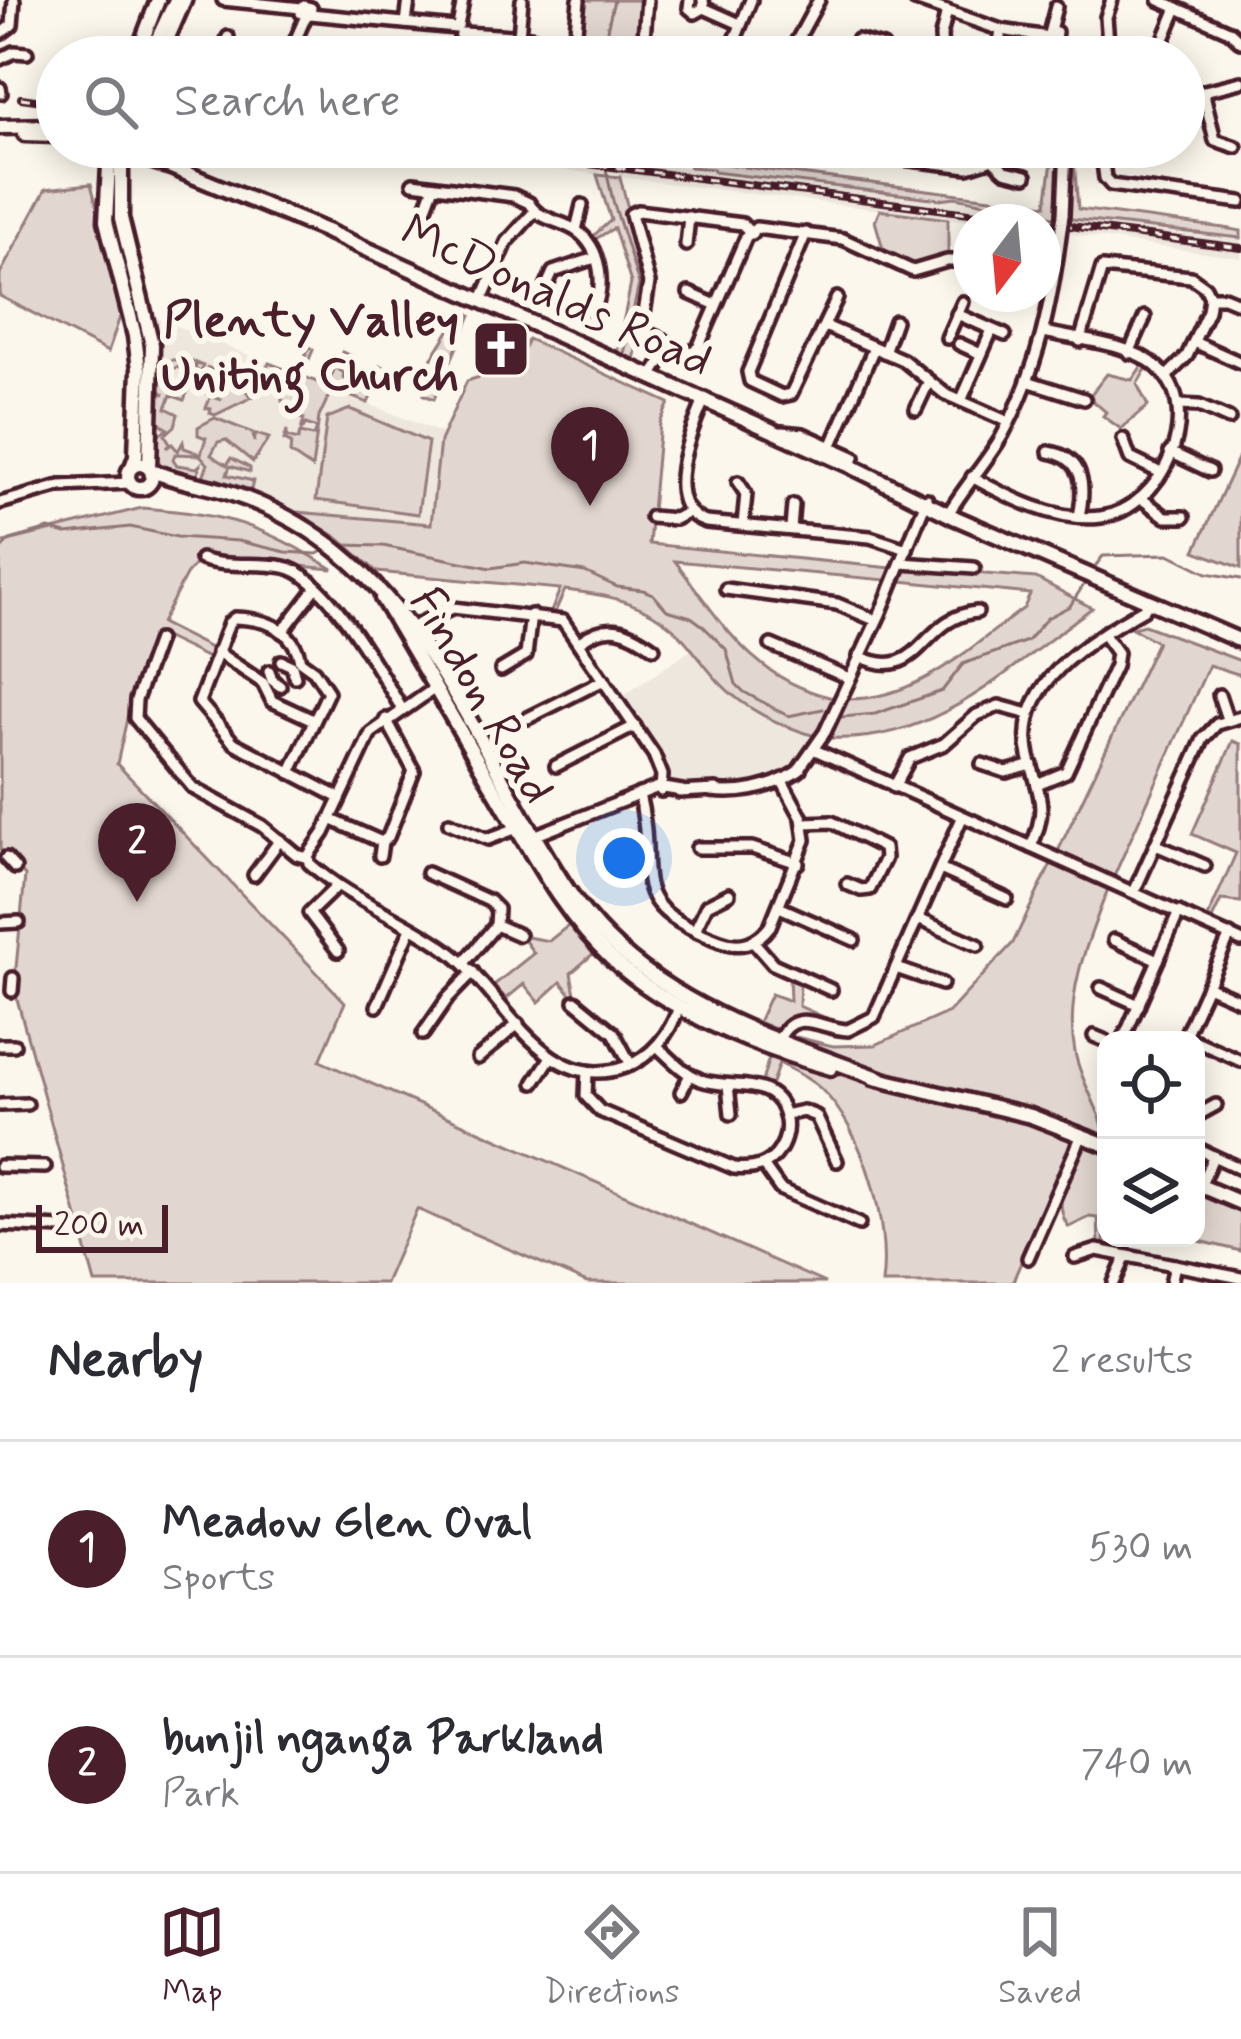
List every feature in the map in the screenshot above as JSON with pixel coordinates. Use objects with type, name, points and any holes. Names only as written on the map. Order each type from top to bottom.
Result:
[{"type":"main road","points":[[144,36],[158,0]]},
{"type":"main road","points":[[159,36],[176,0]]},
{"type":"main road","points":[[0,131],[36,130]]},
{"type":"main road","points":[[114,168],[107,231],[132,320],[139,369],[136,456],[131,473],[140,489],[150,474],[146,453],[154,380],[152,345],[124,238],[117,168]]},
{"type":"main road","name":"McDonalds Road","points":[[167,168],[326,231],[653,377]]},
{"type":"main road","name":"McDonalds Road","points":[[184,168],[277,211]]},
{"type":"main road","name":"McDonalds Road","points":[[326,231],[1241,641]]},
{"type":"main road","points":[[131,473],[139,464],[150,474]]},
{"type":"main road","name":"Findon Road","points":[[150,474],[224,491],[284,516],[328,544],[368,578],[397,615],[517,828],[531,841]]},
{"type":"main road","name":"Findon Road","points":[[397,615],[412,627],[429,655],[437,689],[531,841],[598,928],[682,1006],[776,1046],[881,1079],[1031,1116],[1097,1141]]},
{"type":"main road","points":[[1205,1186],[1241,1203]]},
{"type":"street","points":[[0,34],[11,26],[14,0]]},
{"type":"street","points":[[170,36],[186,0]]},
{"type":"street","points":[[223,0],[518,36],[522,0]]},
{"type":"street","points":[[406,23],[409,0]]},
{"type":"street","points":[[459,36],[464,0]]},
{"type":"street","points":[[574,36],[579,0]]},
{"type":"street","points":[[643,36],[647,0]]},
{"type":"street","points":[[690,0],[693,12],[703,4],[740,24]]},
{"type":"street","points":[[736,36],[752,0]]},
{"type":"street","points":[[799,36],[820,0]]},
{"type":"street","points":[[916,0],[1000,30],[1051,34],[1057,4]]},
{"type":"street","points":[[1108,36],[1106,17],[1112,0]]},
{"type":"street","points":[[1159,0],[1241,41]]},
{"type":"street","points":[[1165,36],[1178,8]]},
{"type":"street","points":[[941,36],[947,11]]},
{"type":"street","points":[[999,36],[1000,30]]},
{"type":"street","points":[[0,58],[27,53]]},
{"type":"street","points":[[1205,92],[1240,83]]},
{"type":"street","points":[[1205,100],[1215,140],[1236,147]]},
{"type":"street","points":[[1002,168],[1026,176]]},
{"type":"street","points":[[1061,228],[1065,168]]},
{"type":"street","points":[[1104,168],[1111,185],[1241,202]]},
{"type":"street","points":[[412,183],[514,196],[529,202],[534,212],[576,230],[595,258],[602,294],[594,311]]},
{"type":"street","points":[[424,213],[434,186]]},
{"type":"street","points":[[576,230],[582,205]]},
{"type":"street","points":[[653,377],[666,352],[662,339],[640,332],[649,283],[630,218],[636,211],[742,224],[751,232]]},
{"type":"street","points":[[482,299],[507,242],[534,212]]},
{"type":"street","points":[[686,245],[689,218]]},
{"type":"street","points":[[666,352],[696,350],[751,232],[771,229],[843,239],[913,271],[953,261]]},
{"type":"street","points":[[806,233],[747,376],[750,381],[789,396],[837,298]]},
{"type":"street","points":[[539,302],[553,272],[595,258]]},
{"type":"street","points":[[1080,341],[1102,268],[1191,277],[1202,283],[1210,297],[1208,311],[1184,360],[1166,377]]},
{"type":"street","points":[[688,292],[716,304]]},
{"type":"street","points":[[1210,297],[1241,304]]},
{"type":"street","points":[[953,514],[1009,422],[1044,332],[1046,312]]},
{"type":"street","points":[[947,338],[958,314],[1005,335]]},
{"type":"street","points":[[1129,353],[1145,317]]},
{"type":"street","points":[[831,447],[895,321]]},
{"type":"street","points":[[825,326],[908,363],[961,400],[1009,422]]},
{"type":"street","points":[[961,400],[992,329]]},
{"type":"street","points":[[969,482],[1078,517],[1109,516],[1142,499],[1161,473],[1178,426],[1178,406],[1166,377],[1147,359],[1044,332]]},
{"type":"street","points":[[1194,342],[1241,363]]},
{"type":"street","points":[[959,344],[981,354]]},
{"type":"street","points":[[916,409],[929,380]]},
{"type":"street","points":[[1027,381],[1084,399]]},
{"type":"street","points":[[704,400],[686,443],[681,499],[688,512],[701,521],[870,537],[907,549]]},
{"type":"street","points":[[1178,406],[1199,406],[1229,418]]},
{"type":"street","name":"McDonalds Road","points":[[762,426],[802,434],[854,457],[858,469]]},
{"type":"street","points":[[1123,439],[1130,458],[1161,473]]},
{"type":"street","points":[[1049,452],[1070,459],[1079,471],[1083,494],[1078,517]]},
{"type":"street","points":[[1170,452],[1210,472]]},
{"type":"street","points":[[0,503],[60,486],[110,482],[131,473]]},
{"type":"street","points":[[738,482],[746,494],[743,525]]},
{"type":"street","points":[[1142,499],[1166,517],[1184,517]]},
{"type":"street","points":[[531,841],[639,794],[661,789],[757,789],[796,772],[818,752],[928,502]]},
{"type":"street","points":[[791,530],[794,505]]},
{"type":"street","points":[[651,517],[675,519],[688,512]]},
{"type":"street","points":[[200,559],[285,567],[315,589],[345,617],[402,710]]},
{"type":"street","points":[[901,563],[974,568]]},
{"type":"street","points":[[282,632],[315,589]]},
{"type":"street","points":[[725,590],[831,603],[873,619]]},
{"type":"street","points":[[1031,847],[1043,814],[1027,745],[1029,714],[1049,678],[1146,600]]},
{"type":"street","points":[[412,627],[446,609],[563,621],[635,726],[660,770],[661,789]]},
{"type":"street","points":[[473,626],[475,610]]},
{"type":"street","points":[[859,656],[882,666],[896,665],[951,620],[977,612]]},
{"type":"street","points":[[500,670],[526,655],[531,615]]},
{"type":"street","points":[[290,773],[328,694],[314,671],[292,666],[297,645],[282,632],[265,620],[235,618],[199,702],[232,742],[290,773],[340,798]]},
{"type":"street","points":[[579,642],[601,628],[614,627],[654,648]]},
{"type":"street","points":[[1037,784],[1065,774],[1121,656],[1104,635]]},
{"type":"street","points":[[158,640],[134,717],[193,788],[262,826],[297,855],[308,858],[337,886],[464,963],[551,1058],[587,1071],[631,1065],[657,1046],[682,1006]]},
{"type":"street","points":[[770,645],[849,678]]},
{"type":"street","points":[[217,652],[271,680],[272,701],[313,720]]},
{"type":"street","points":[[529,718],[604,680]]},
{"type":"street","points":[[308,858],[366,740],[386,719],[437,689]]},
{"type":"street","points":[[1220,695],[1227,719]]},
{"type":"street","points":[[895,787],[912,756],[944,744],[990,708],[1002,706],[1029,714]]},
{"type":"street","points":[[1136,893],[1203,740],[1213,727],[1241,717]]},
{"type":"street","points":[[380,856],[414,771],[386,719]]},
{"type":"street","points":[[556,766],[635,726]]},
{"type":"street","points":[[818,752],[1234,938],[1222,952],[1192,1031]]},
{"type":"street","points":[[982,764],[1002,772],[1032,765]]},
{"type":"street","points":[[639,794],[647,886],[655,904],[671,919],[731,944],[753,941],[767,930],[806,840],[804,824],[782,781]]},
{"type":"street","points":[[330,819],[382,842]]},
{"type":"street","points":[[776,1046],[788,1025],[799,1020],[840,1030],[865,1024],[877,1012],[962,820]]},
{"type":"street","points":[[804,824],[832,822],[884,848],[885,858],[872,888],[863,891],[847,884]]},
{"type":"street","points":[[449,823],[488,838],[517,828]]},
{"type":"street","points":[[253,875],[280,840]]},
{"type":"street","points":[[1156,845],[1205,866]]},
{"type":"street","points":[[697,848],[760,849],[798,862]]},
{"type":"street","points":[[613,861],[646,861]]},
{"type":"street","points":[[940,869],[1007,898]]},
{"type":"street","points":[[427,873],[493,903],[499,913],[496,926],[464,963]]},
{"type":"street","points":[[337,886],[309,913],[338,951]]},
{"type":"street","points":[[695,930],[707,905],[729,895]]},
{"type":"street","points":[[778,907],[854,940]]},
{"type":"street","points":[[1127,1031],[1179,912]]},
{"type":"street","points":[[918,919],[978,945]]},
{"type":"street","points":[[0,923],[19,922]]},
{"type":"street","points":[[496,926],[519,935]]},
{"type":"street","points":[[377,1006],[411,928]]},
{"type":"street","points":[[1114,940],[1158,960]]},
{"type":"street","points":[[753,941],[773,964],[831,990]]},
{"type":"street","points":[[896,968],[942,984]]},
{"type":"street","points":[[423,1034],[473,972]]},
{"type":"street","points":[[1207,986],[1241,1001]]},
{"type":"street","points":[[1101,988],[1138,1005]]},
{"type":"street","points":[[575,1001],[614,1033],[631,1065]]},
{"type":"street","points":[[478,1058],[518,1024]]},
{"type":"street","points":[[0,1045],[14,1045]]},
{"type":"street","points":[[587,1071],[585,1091],[595,1108],[734,1168],[763,1165],[783,1143],[785,1115],[777,1101],[763,1089],[690,1075],[657,1046]]},
{"type":"street","points":[[1205,1046],[1241,1061]]},
{"type":"street","points":[[534,1083],[551,1058]]},
{"type":"street","points":[[681,1092],[690,1075]]},
{"type":"street","points":[[728,1085],[731,1114]]},
{"type":"street","points":[[0,1105],[28,1104]]},
{"type":"street","points":[[1205,1111],[1216,1105]]},
{"type":"street","points":[[785,1115],[803,1111],[816,1116],[837,1161]]},
{"type":"street","points":[[1028,1258],[1082,1135]]},
{"type":"street","points":[[1205,1153],[1241,1169]]},
{"type":"street","points":[[1205,1172],[1213,1157]]},
{"type":"street","points":[[763,1165],[779,1189],[859,1224]]},
{"type":"street","points":[[0,1166],[45,1167]]},
{"type":"street","points":[[0,1225],[62,1228]]},
{"type":"street","points":[[1075,1257],[1094,1250],[1225,1279],[1241,1278]]},
{"type":"street","points":[[1114,1283],[1126,1256]]},
{"type":"street","points":[[1171,1283],[1175,1265]]},
{"type":"shaded area","points":[[582,0],[645,0],[640,36],[578,36]]},
{"type":"shaded area","points":[[546,168],[600,168],[602,175]]},
{"type":"shaded area","points":[[617,168],[714,169],[990,204],[953,204],[953,219],[620,177]]},
{"type":"shaded area","points":[[702,168],[752,168],[1038,204],[940,199]]},
{"type":"shaded area","points":[[1051,168],[1060,168],[1060,204],[1046,204]]},
{"type":"shaded area","points":[[1071,168],[1078,209],[1241,231],[1241,238],[1061,218],[1067,215]]},
{"type":"shaded area","points":[[597,175],[620,177],[647,284],[634,362],[617,353],[631,283],[614,228],[591,238],[611,220]]},
{"type":"shaded area","points":[[91,184],[123,308],[108,352],[0,296],[0,274],[46,189]]},
{"type":"shaded area","points":[[880,210],[948,219],[948,254],[915,265],[884,252],[875,221]]},
{"type":"shaded area","points":[[1061,218],[1241,238],[1241,258],[1071,234],[1071,227],[1061,226]]},
{"type":"shaded area","points":[[462,310],[471,315],[434,399],[424,395],[427,366]]},
{"type":"shaded area","points":[[154,317],[443,434],[432,524],[297,512],[241,486],[163,467],[158,461],[160,371]]},
{"type":"shaded area","points":[[528,339],[669,403],[660,423],[649,544],[892,568],[886,580],[675,561],[724,627],[760,663],[805,689],[833,698],[815,736],[740,701],[678,633],[639,607],[565,590],[551,612],[560,589],[377,572],[338,538],[297,512],[431,524],[440,441],[467,381],[516,365]]},
{"type":"shaded area","points":[[309,347],[313,350],[302,376],[299,373]]},
{"type":"shaded area","points":[[342,352],[354,357],[351,364],[343,361],[339,370],[343,378],[362,386],[365,380],[373,383],[380,365],[384,367],[368,403],[332,389],[319,417],[312,468],[290,453],[291,443],[284,440],[287,430],[287,437],[298,440],[300,433],[314,436],[317,428],[306,424],[301,431],[304,419],[290,416],[293,404],[282,401],[282,389],[260,383],[269,363],[327,386]]},
{"type":"shaded area","points":[[160,361],[196,363],[195,367],[203,366],[201,373],[189,364],[192,375],[177,367],[171,370],[170,382],[189,388],[184,400],[171,395],[166,408],[178,414],[175,426],[165,435],[170,443],[166,448],[172,444],[178,451],[183,442],[184,448],[201,454],[206,438],[198,435],[198,427],[215,418],[253,433],[254,442],[256,434],[269,438],[253,462],[226,440],[218,442],[211,455],[227,465],[231,458],[250,468],[250,472],[230,466],[227,475],[253,481],[251,490],[202,479],[208,464],[200,455],[175,454],[173,459],[177,465],[200,465],[197,478],[158,461],[158,435],[168,429],[158,421],[159,393],[165,394],[160,391]]},
{"type":"shaded area","points":[[1143,364],[1148,366],[1137,384],[1148,406],[1121,429],[1103,416],[1106,412],[1091,394],[1107,374],[1132,380]]},
{"type":"shaded area","points":[[206,367],[231,377],[252,397],[215,415],[210,413],[206,408],[211,396],[222,400],[212,394],[219,385],[209,394],[190,386],[194,375],[213,380],[215,373]]},
{"type":"shaded area","points":[[350,409],[428,442],[418,514],[316,500],[327,418]]},
{"type":"shaded area","points":[[1241,452],[1241,568],[1195,551]]},
{"type":"shaded area","points":[[142,508],[242,524],[333,569],[201,557],[161,623],[212,649],[208,658],[156,633],[132,696],[117,764],[345,1002],[320,1061],[825,1283],[587,1283],[417,1209],[385,1283],[95,1283],[14,988],[25,876],[0,849],[0,543]]},
{"type":"shaded area","points":[[906,568],[1036,578],[1092,608],[1001,677],[938,715],[869,737],[830,738],[847,699],[873,697],[920,681],[1024,608],[1030,594],[900,581]]},
{"type":"shaded area","points":[[1144,625],[1241,661],[1241,675],[1209,665],[1114,876],[1058,851],[1157,642],[1132,628]]},
{"type":"shaded area","points":[[692,649],[740,701],[769,719],[815,736],[794,766],[758,782],[666,783],[662,758],[622,697]]},
{"type":"shaded area","points":[[1233,741],[1241,744],[1241,902],[1221,900],[1212,919],[1208,917],[1236,853],[1192,834]]},
{"type":"shaded area","points":[[1051,864],[1108,889],[1080,969],[1072,1031],[1078,1063],[1097,1110],[1097,1136],[1040,1111],[883,1072],[796,1037],[833,1046],[875,1045],[949,1012],[1013,943]]},
{"type":"shaded area","points":[[569,925],[594,953],[571,973],[575,994],[561,982],[539,1002],[524,984],[506,999],[494,985],[534,953],[527,937],[549,941]]},
{"type":"shaded area","points":[[789,977],[800,982],[799,1006],[842,1025],[807,1015],[775,1029],[758,1022],[771,994],[790,1001]]},
{"type":"shaded area","points":[[769,1057],[1070,1136],[1071,1148],[1012,1283],[882,1283],[878,1206],[849,1127],[820,1088],[779,1063],[771,1086],[762,1082]]},
{"type":"shaded area","points":[[1088,1144],[1097,1146],[1097,1218],[1069,1227],[1061,1195],[1080,1151]]},
{"type":"shaded area","points":[[1205,1191],[1241,1206],[1241,1251],[1205,1242]]},
{"type":"waterway","points":[[605,36],[614,0]]},
{"type":"waterway","points":[[606,168],[639,284],[624,354]]},
{"type":"waterway","points":[[0,550],[10,540],[49,529],[66,534],[130,527],[286,552],[325,550]]},
{"type":"waterway","points":[[342,545],[383,546],[491,568],[525,563],[585,572],[617,587],[643,590],[667,610],[691,617],[726,649],[736,684],[744,692],[788,716],[823,709]]},
{"type":"waterway","points":[[1093,569],[1103,556],[1169,554],[1207,573],[1241,579]]},
{"type":"waterway","points":[[842,717],[875,714],[942,691],[963,664],[1027,641],[1047,618],[1070,606],[1088,578]]},
{"type":"railway","points":[[21,98],[36,100]]},
{"type":"railway","points":[[619,168],[1241,248]]},
{"type":"place","name":"Plenty Valley Uniting Church","points":[[501,349]]},
{"type":"place","name":"Meadow Glen Oval","points":[[590,506]]},
{"type":"place","name":"bunjil nganga Parkland","points":[[137,902]]}]
